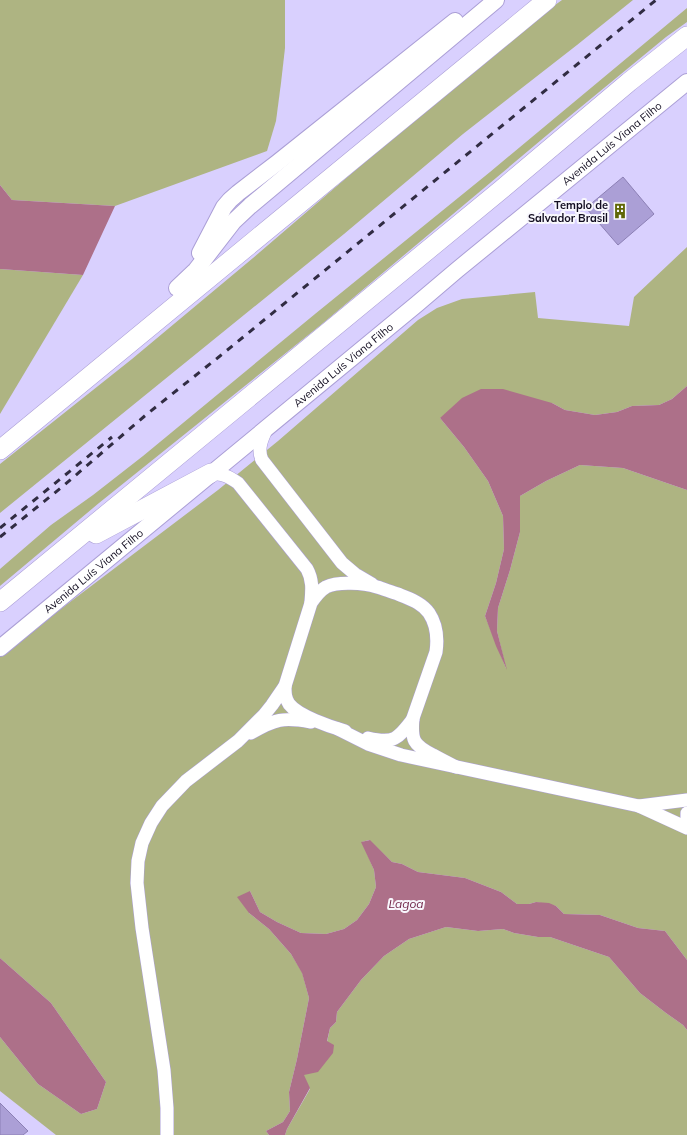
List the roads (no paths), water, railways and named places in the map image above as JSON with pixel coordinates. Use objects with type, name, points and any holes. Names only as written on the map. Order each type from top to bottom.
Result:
[{"type":"highway","points":[[0,450],[547,0]]},
{"type":"highway","points":[[0,602],[490,199],[629,82],[687,36]]},
{"type":"highway","points":[[76,386],[177,288]]},
{"type":"highway","points":[[61,552],[211,473]]},
{"type":"main road","points":[[177,288],[194,262],[224,207],[230,200],[481,0]]},
{"type":"main road","points":[[177,288],[196,270],[233,222],[250,206],[496,0]]},
{"type":"main road","name":"Avenida Luís Viana Filho","points":[[0,648],[687,82]]},
{"type":"street","points":[[266,428],[261,441],[260,456],[262,460],[342,564],[355,574],[377,586],[417,602],[428,612],[432,619],[437,642],[436,652],[413,718],[412,729],[414,741],[421,750],[456,767]]},
{"type":"street","points":[[167,1135],[166,1086],[137,883],[138,861],[142,843],[151,823],[162,806],[186,781],[238,741],[272,705],[284,686],[311,603],[312,584],[307,569],[238,483],[229,476],[211,473]]},
{"type":"street","points":[[311,603],[319,592],[330,585],[348,583],[377,586]]},
{"type":"street","points":[[284,686],[286,700],[293,708],[321,723],[376,739],[388,740],[399,736],[413,718]]},
{"type":"street","points":[[238,741],[270,723],[279,720],[298,720],[321,723]]},
{"type":"street","points":[[338,729],[368,744],[401,755],[639,806],[687,828]]},
{"type":"street","points":[[639,806],[687,800]]},
{"type":"street","points":[[687,813],[687,819]]},
{"type":"water","points":[[0,185],[12,200],[115,206],[83,275],[0,269]]},
{"type":"water","points":[[687,386],[687,490],[623,468],[580,465],[546,481],[520,496],[520,532],[498,608],[497,631],[507,670],[485,616],[496,583],[504,549],[503,516],[488,481],[464,447],[440,418],[462,398],[481,389],[503,389],[552,403],[565,410],[595,415],[617,412],[632,406],[659,405],[672,399]]},
{"type":"water","name":"Lagoa","points":[[370,840],[392,862],[402,864],[418,872],[465,878],[501,892],[517,904],[529,904],[536,902],[549,903],[556,906],[564,914],[600,915],[638,928],[665,931],[687,960],[687,1030],[683,1025],[640,993],[609,957],[550,937],[538,937],[514,933],[503,929],[478,931],[446,927],[409,939],[384,956],[361,980],[337,1012],[336,1022],[330,1028],[327,1041],[334,1045],[333,1053],[318,1072],[304,1075],[310,1088],[285,1135],[269,1135],[266,1131],[283,1122],[290,1111],[289,1092],[309,998],[302,973],[291,954],[269,929],[249,913],[237,897],[250,891],[260,912],[301,933],[326,934],[344,929],[357,920],[369,904],[376,887],[374,870],[361,842]]},
{"type":"water","points":[[0,958],[51,1003],[106,1082],[97,1109],[81,1114],[38,1084],[0,1037]]},
{"type":"railway","points":[[0,537],[62,487],[147,414],[656,0]]},
{"type":"railway","points":[[0,528],[112,437]]},
{"type":"place","name":"Templo de Salvador Brasil","points":[[620,211]]}]
